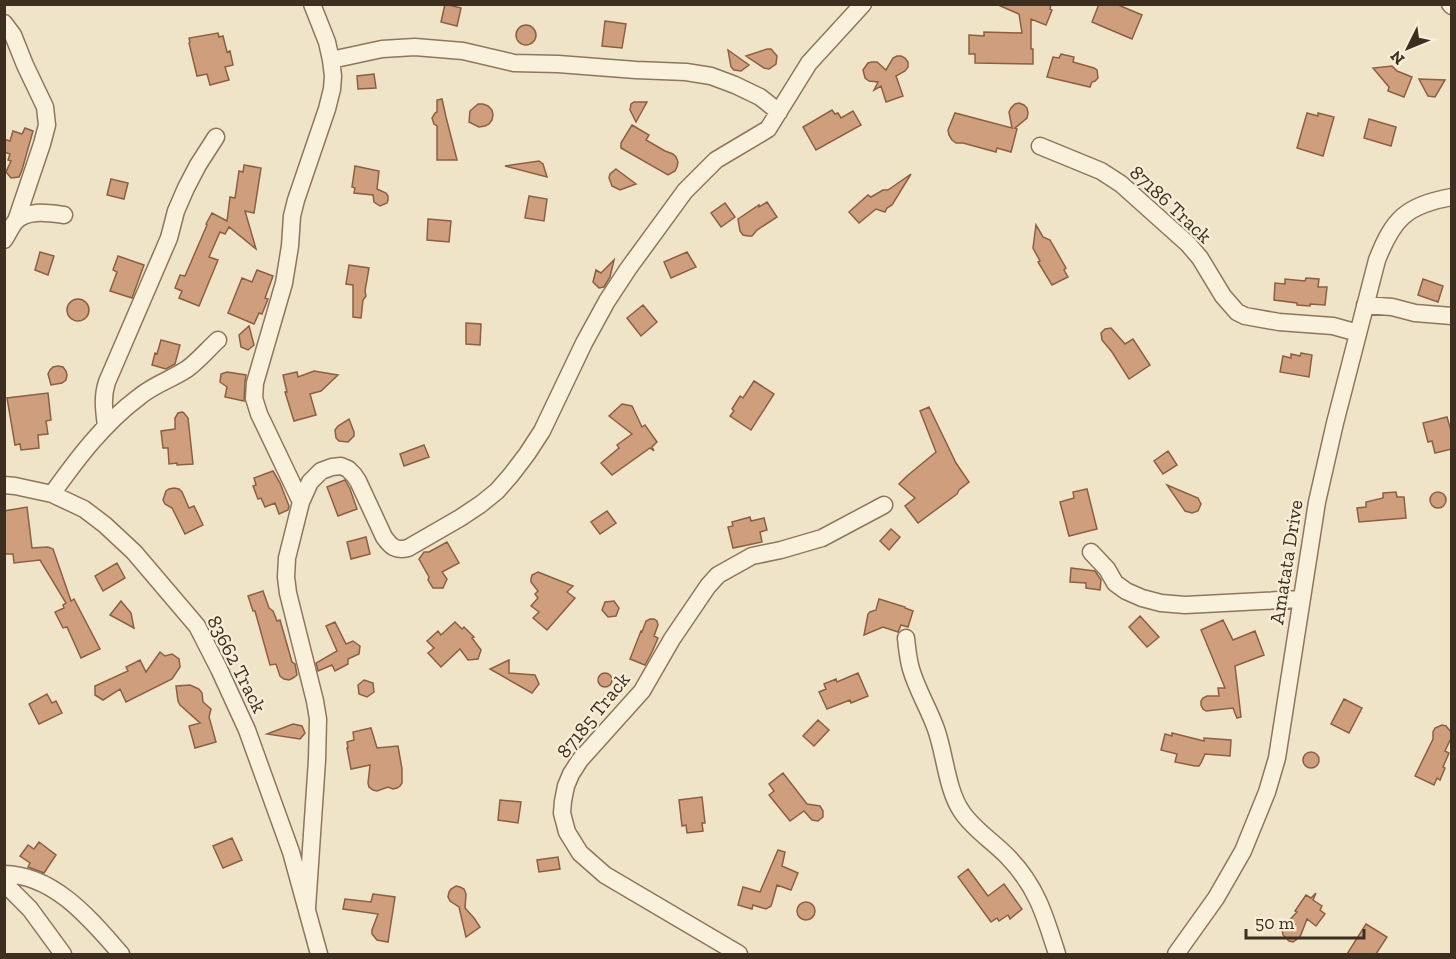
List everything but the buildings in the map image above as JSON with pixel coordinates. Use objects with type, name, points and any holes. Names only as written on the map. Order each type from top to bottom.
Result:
[{"type":"street","points":[[301,502],[259,414],[254,398],[255,383],[284,283],[294,208],[332,90],[333,76],[327,42],[312,4]]},
{"type":"street","points":[[307,908],[317,771],[318,719],[286,577],[287,558],[301,502],[310,482],[321,471],[332,467],[341,466],[348,470],[358,481],[389,545],[400,550],[417,543],[482,504],[527,454],[542,431],[607,301],[685,191],[717,160],[768,129],[809,63],[863,4]]},
{"type":"street","points":[[4,23],[13,35],[45,107],[46,124],[42,144],[16,221],[4,240]]},
{"type":"street","points":[[331,60],[382,50],[415,47],[463,51],[514,63],[686,72],[711,76],[735,85],[760,97],[779,112]]},
{"type":"street","points":[[106,426],[103,394],[107,382],[169,238],[176,211],[198,165],[216,137]]},
{"type":"street","name":"87186 Track","points":[[1040,146],[1101,171],[1122,184],[1188,244],[1200,258],[1223,296],[1237,312],[1245,316],[1279,322],[1333,326],[1358,333]]},
{"type":"street","name":"Amatata Drive","points":[[1176,954],[1216,898],[1243,851],[1267,792],[1277,758],[1317,502],[1377,260],[1391,228],[1402,217],[1429,202],[1452,197]]},
{"type":"street","points":[[16,221],[21,217],[42,212],[63,215]]},
{"type":"street","points":[[1365,305],[1392,307],[1415,314],[1452,316]]},
{"type":"street","points":[[52,494],[75,462],[106,426],[148,390],[188,368],[218,340]]},
{"type":"street","name":"83662 Track","points":[[4,485],[52,494],[84,509],[134,552],[197,627],[247,730],[291,852],[319,954]]},
{"type":"street","name":"87185 Track","points":[[739,954],[605,875],[580,853],[567,832],[562,813],[566,786],[580,760],[642,691],[672,639],[718,575],[752,556],[781,550],[822,537],[884,505]]},
{"type":"street","points":[[1091,552],[1107,569],[1115,583],[1142,598],[1161,603],[1185,605],[1301,599]]},
{"type":"street","points":[[906,638],[911,670],[936,730],[956,801],[970,821],[1009,858],[1024,876],[1038,898],[1057,954]]},
{"type":"street","points":[[4,874],[22,876],[47,886],[61,895],[89,919],[121,954]]},
{"type":"street","points":[[4,883],[30,909],[63,954]]}]
